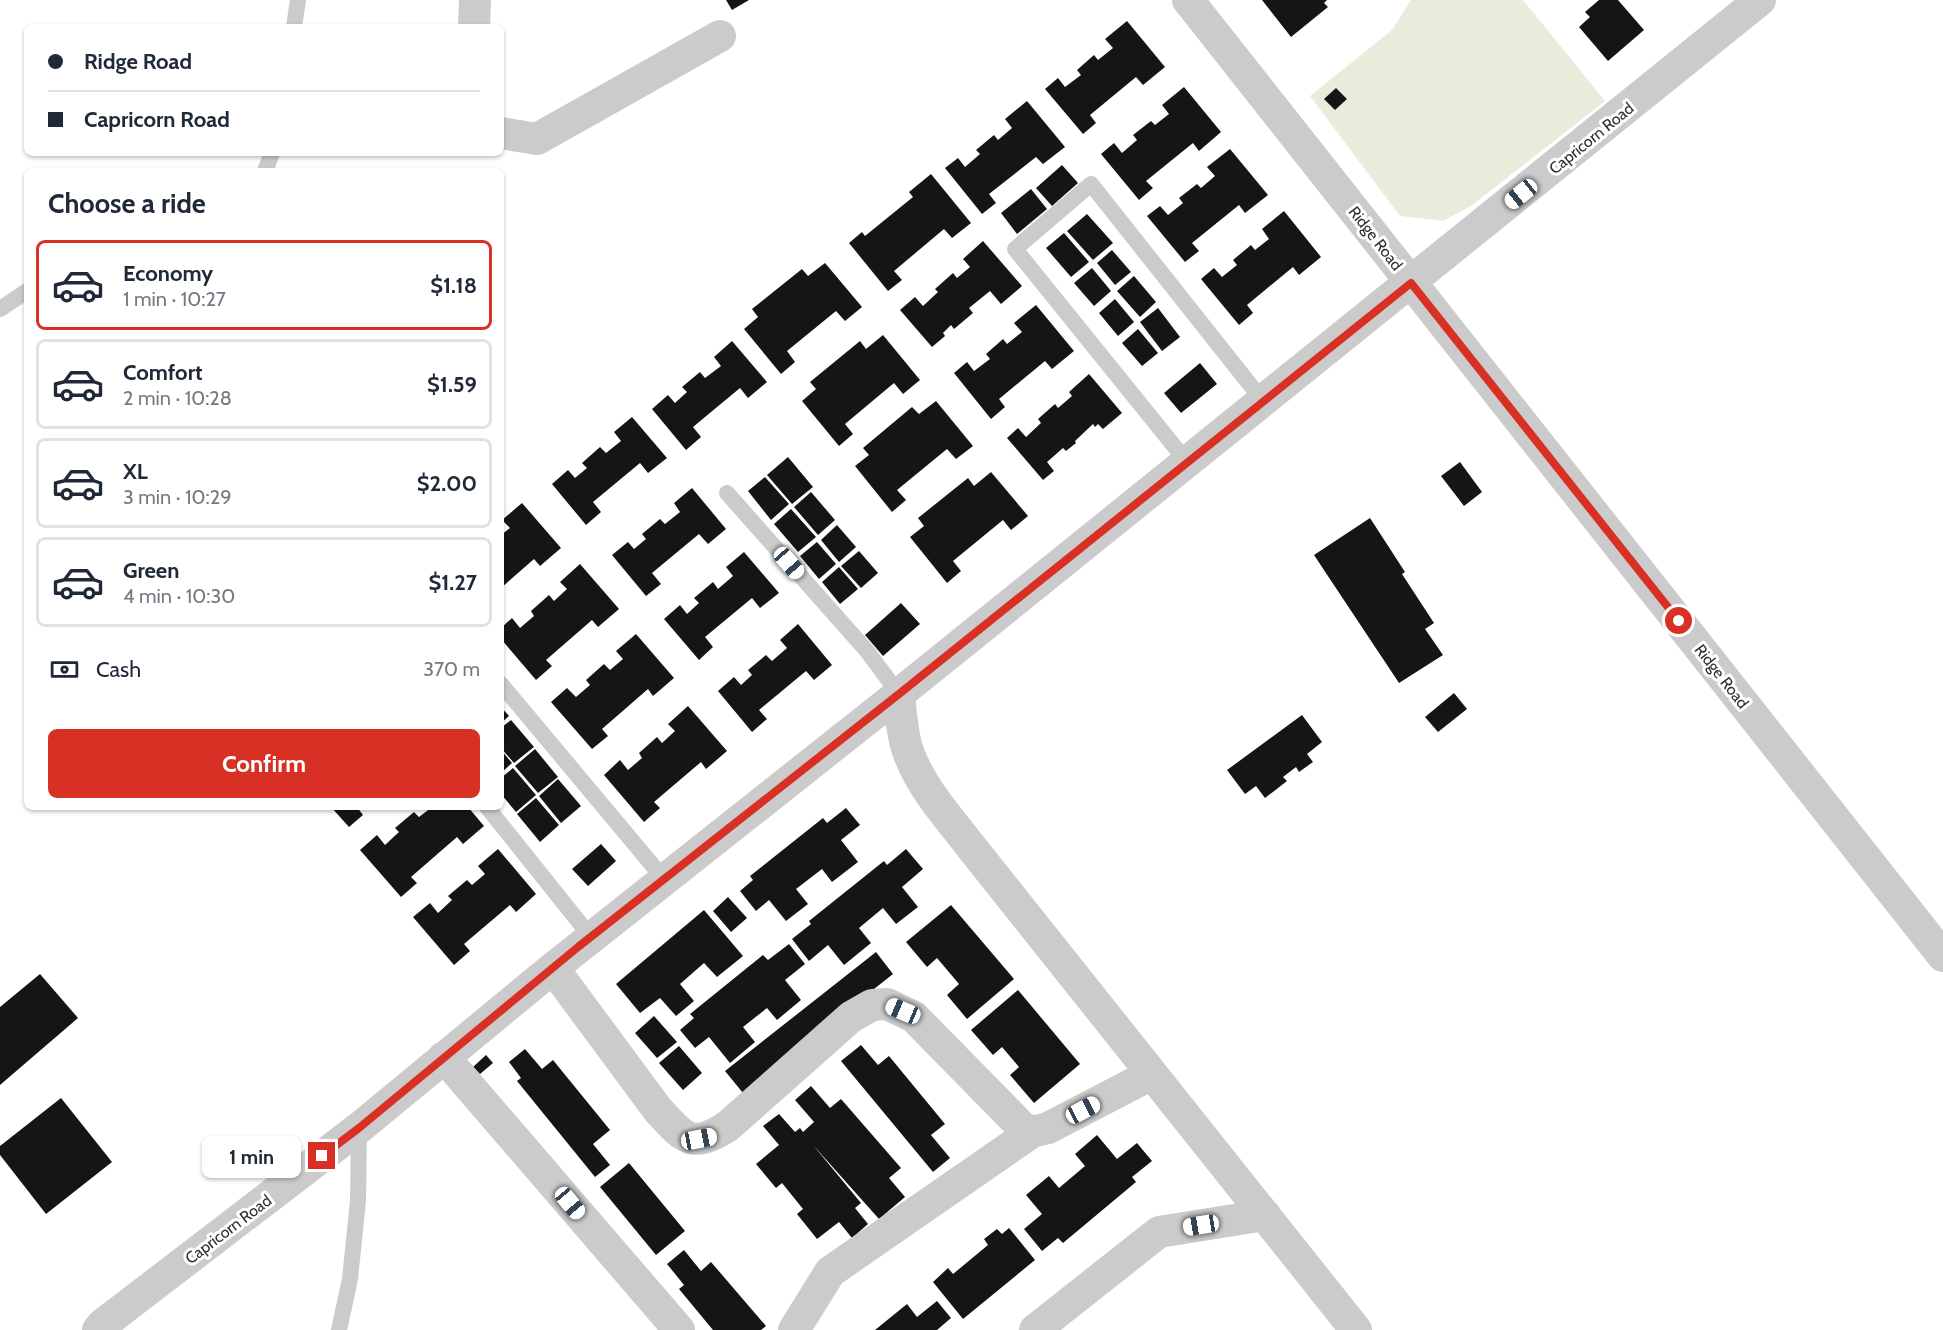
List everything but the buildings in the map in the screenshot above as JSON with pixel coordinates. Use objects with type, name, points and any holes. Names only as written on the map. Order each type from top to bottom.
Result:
[{"type":"street","points":[[474,24],[476,0]]},
{"type":"street","name":"Ridge Road","points":[[1188,0],[1943,957]]},
{"type":"street","name":"Capricorn Road","points":[[98,1330],[359,1128],[591,937],[899,694],[1760,0]]},
{"type":"street","points":[[504,134],[537,139],[720,36]]},
{"type":"street","points":[[899,694],[908,752],[928,791],[1356,1330]]},
{"type":"street","points":[[553,968],[658,1110],[688,1138],[711,1137],[851,1017],[872,1005],[887,1004],[914,1017],[1022,1127],[1032,1132]]},
{"type":"street","points":[[444,1057],[679,1330]]},
{"type":"street","points":[[794,1330],[830,1272],[1032,1132],[1066,1120],[1152,1074]]},
{"type":"street","points":[[1035,1330],[1159,1232],[1265,1215]]},
{"type":"lane","points":[[294,24],[298,0]]},
{"type":"lane","points":[[1187,462],[1015,249],[1091,184],[1263,401]]},
{"type":"lane","points":[[0,309],[24,293]]},
{"type":"lane","points":[[727,493],[867,651],[899,694]]},
{"type":"lane","points":[[504,688],[664,879]]},
{"type":"lane","points":[[489,810],[591,937]]},
{"type":"lane","points":[[339,1330],[350,1279],[358,1201],[359,1128]]},
{"type":"green space","points":[[1411,0],[1523,0],[1605,101],[1471,206],[1443,221],[1400,216],[1310,96],[1392,30]]},
{"type":"route","points":[[322,1156],[578,947],[899,694],[1411,283],[1679,621]]}]
